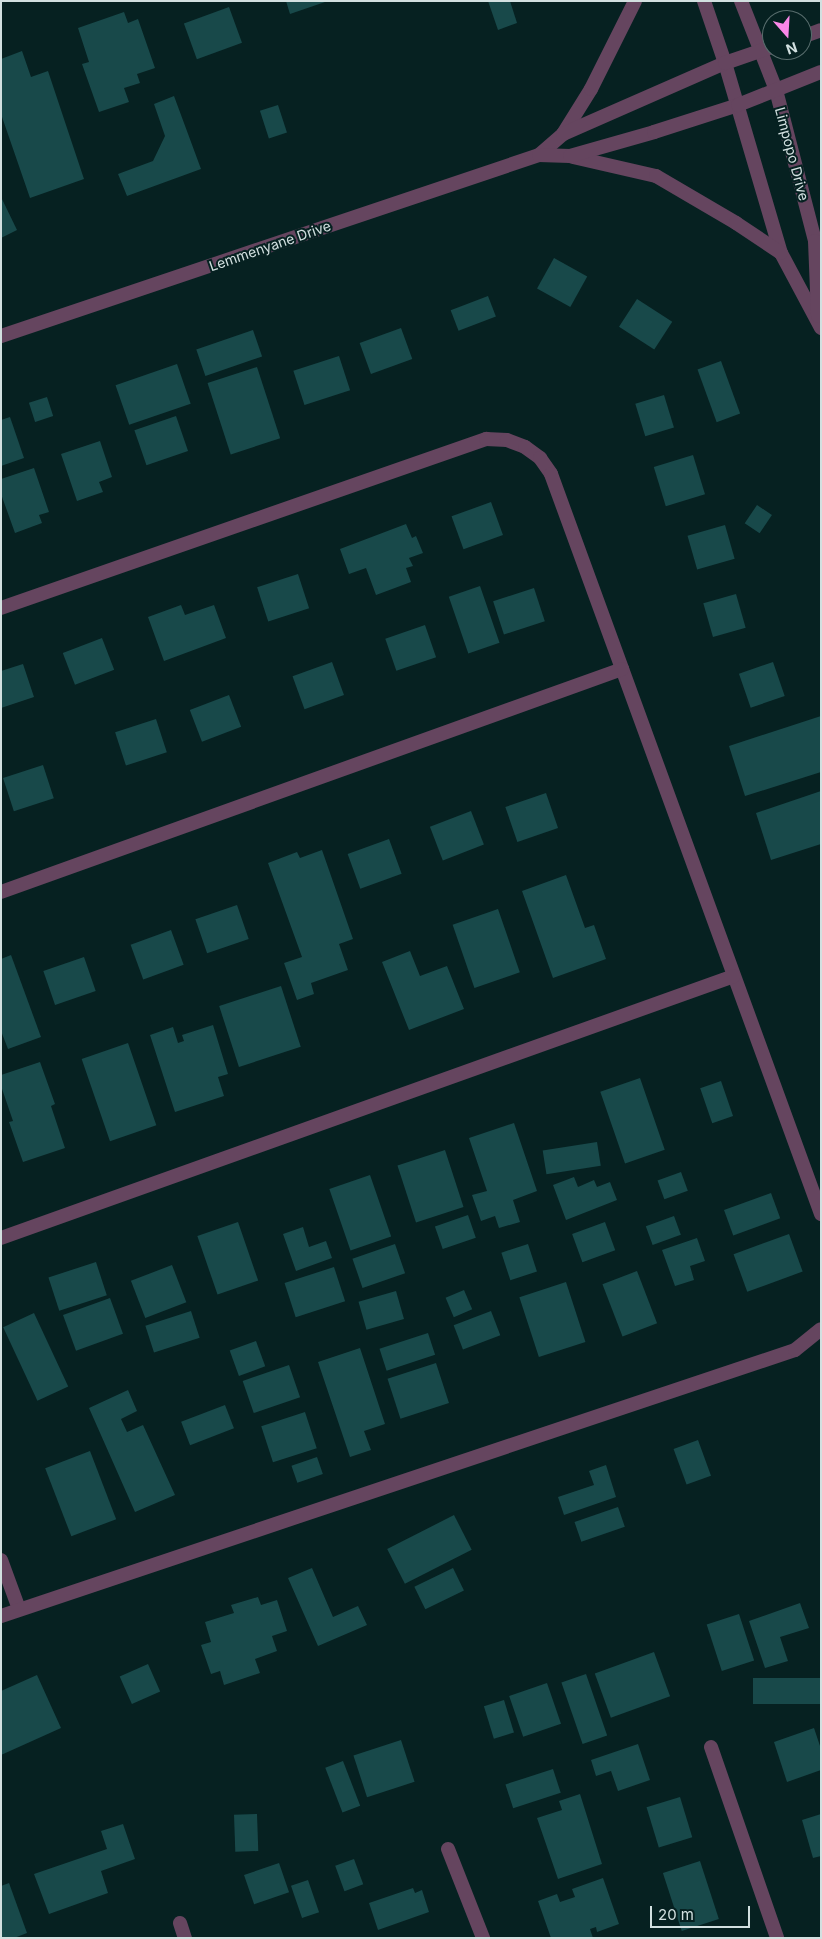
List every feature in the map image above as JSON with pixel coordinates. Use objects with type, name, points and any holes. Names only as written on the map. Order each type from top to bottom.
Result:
[{"type":"street","points":[[539,156],[563,134],[591,89],[635,1]]},
{"type":"street","name":"Limpopo Drive","points":[[704,1],[725,63],[782,252],[819,324]]},
{"type":"street","name":"Limpopo Drive","points":[[741,1],[762,40]]},
{"type":"street","points":[[563,134],[725,63],[762,51]]},
{"type":"street","name":"Limpopo Drive","points":[[769,60],[776,90],[818,235],[819,324]]},
{"type":"street","points":[[570,156],[738,105],[821,72]]},
{"type":"street","points":[[539,156],[570,156],[656,176],[782,252]]},
{"type":"street","name":"Lemmenyane Drive","points":[[1,336],[539,156]]},
{"type":"street","points":[[1,608],[486,439],[507,440],[525,447],[540,458],[551,474],[821,1214]]},
{"type":"street","points":[[1,892],[622,669]]},
{"type":"street","points":[[1,1238],[734,976]]},
{"type":"street","points":[[1,1616],[795,1350],[814,1337],[821,1329]]},
{"type":"street","points":[[1,1560],[19,1609]]},
{"type":"street","points":[[711,1747],[777,1938]]},
{"type":"street","points":[[448,1849],[483,1938]]},
{"type":"street","points":[[180,1924],[185,1938]]},
{"type":"building","points":[[286,1],[325,1],[325,2],[290,14]]},
{"type":"building","points":[[488,1],[510,1],[517,23],[498,30]]},
{"type":"building","points":[[229,7],[242,43],[197,59],[184,23]]},
{"type":"building","points":[[124,12],[128,23],[138,19],[155,68],[137,74],[140,83],[124,88],[129,102],[99,112],[82,64],[89,62],[78,28]]},
{"type":"building","points":[[22,51],[31,77],[48,71],[84,179],[30,198],[1,114],[1,59]]},
{"type":"building","points":[[174,96],[201,169],[127,196],[118,174],[153,161],[165,136],[154,104]]},
{"type":"building","points":[[278,105],[287,133],[269,138],[260,111]]},
{"type":"building","points":[[1,197],[17,230],[1,238]]},
{"type":"building","points":[[554,258],[587,276],[570,307],[537,289]]},
{"type":"building","points":[[488,296],[496,317],[459,331],[451,310]]},
{"type":"building","points":[[637,299],[672,322],[654,350],[619,327]]},
{"type":"building","points":[[401,328],[412,359],[371,374],[360,343]]},
{"type":"building","points":[[253,330],[262,356],[205,376],[196,350]]},
{"type":"building","points":[[339,356],[350,390],[304,405],[293,371]]},
{"type":"building","points":[[721,361],[740,414],[717,422],[698,370]]},
{"type":"building","points":[[177,364],[191,404],[129,425],[116,385]]},
{"type":"building","points":[[257,367],[280,438],[231,454],[208,383]]},
{"type":"building","points":[[664,395],[674,428],[645,436],[635,404]]},
{"type":"building","points":[[47,397],[53,416],[35,422],[29,403]]},
{"type":"building","points":[[176,416],[188,451],[146,465],[134,430]]},
{"type":"building","points":[[10,417],[24,458],[1,466],[1,420]]},
{"type":"building","points":[[100,441],[112,477],[99,482],[103,492],[77,501],[61,454]]},
{"type":"building","points":[[693,455],[705,494],[666,506],[654,467]]},
{"type":"building","points":[[34,468],[49,512],[39,515],[42,523],[15,533],[1,494],[1,479]]},
{"type":"building","points":[[491,502],[503,535],[464,549],[452,516]]},
{"type":"building","points":[[757,505],[772,515],[760,533],[745,523]]},
{"type":"building","points":[[406,524],[412,538],[416,536],[423,553],[409,558],[413,566],[406,568],[411,582],[376,595],[366,568],[349,574],[340,549]]},
{"type":"building","points":[[725,525],[735,559],[697,569],[688,536]]},
{"type":"building","points":[[298,574],[309,608],[268,622],[257,587]]},
{"type":"building","points":[[480,586],[500,643],[468,653],[449,597]]},
{"type":"building","points":[[534,588],[545,621],[504,635],[493,601]]},
{"type":"building","points":[[736,594],[746,628],[713,637],[703,603]]},
{"type":"building","points":[[181,605],[185,615],[214,605],[226,638],[164,661],[148,617]]},
{"type":"building","points":[[425,625],[436,657],[396,671],[385,639]]},
{"type":"building","points":[[102,638],[114,670],[75,685],[63,653]]},
{"type":"building","points":[[332,662],[344,695],[305,709],[293,676]]},
{"type":"building","points":[[773,662],[785,696],[751,708],[739,674]]},
{"type":"building","points":[[23,664],[34,697],[1,708],[1,671]]},
{"type":"building","points":[[229,695],[241,727],[202,742],[190,710]]},
{"type":"building","points":[[821,716],[821,772],[745,796],[729,746]]},
{"type":"building","points":[[156,719],[167,752],[126,766],[115,732]]},
{"type":"building","points":[[43,765],[54,798],[14,811],[3,778]]},
{"type":"building","points":[[821,791],[821,844],[771,860],[756,813]]},
{"type":"building","points":[[546,793],[558,828],[517,842],[505,807]]},
{"type":"building","points":[[471,811],[484,845],[443,860],[430,827]]},
{"type":"building","points":[[389,839],[402,874],[360,889],[348,854]]},
{"type":"building","points":[[322,850],[353,939],[339,944],[348,970],[311,983],[314,994],[297,1000],[284,963],[302,957],[268,863],[297,852],[300,858]]},
{"type":"building","points":[[566,875],[585,928],[594,925],[606,959],[553,978],[522,891]]},
{"type":"building","points":[[237,905],[249,939],[207,953],[195,919]]},
{"type":"building","points":[[498,909],[520,972],[474,988],[453,925]]},
{"type":"building","points":[[171,930],[184,965],[143,979],[131,945]]},
{"type":"building","points":[[410,951],[420,976],[447,966],[464,1009],[409,1030],[382,962]]},
{"type":"building","points":[[11,955],[41,1037],[8,1049],[1,1031],[1,959]]},
{"type":"building","points":[[84,957],[96,991],[55,1005],[43,971]]},
{"type":"building","points":[[281,986],[301,1047],[239,1067],[219,1006]]},
{"type":"building","points":[[213,1025],[228,1074],[218,1077],[224,1096],[175,1112],[150,1035],[173,1027],[178,1043],[184,1041],[182,1035]]},
{"type":"building","points":[[128,1043],[156,1125],[110,1141],[82,1059]]},
{"type":"building","points":[[40,1062],[55,1104],[51,1106],[65,1148],[23,1162],[9,1122],[13,1121],[1,1086],[1,1075]]},
{"type":"building","points":[[640,1078],[665,1150],[625,1164],[600,1092]]},
{"type":"building","points":[[721,1081],[733,1116],[712,1123],[700,1088]]},
{"type":"building","points":[[514,1123],[537,1191],[513,1200],[520,1222],[499,1228],[495,1216],[481,1221],[472,1195],[487,1191],[469,1138]]},
{"type":"building","points":[[597,1142],[601,1166],[546,1174],[543,1151]]},
{"type":"building","points":[[445,1150],[464,1207],[416,1223],[397,1165]]},
{"type":"building","points":[[681,1172],[688,1191],[664,1199],[658,1181]]},
{"type":"building","points":[[370,1175],[391,1236],[351,1250],[329,1189]]},
{"type":"building","points":[[574,1177],[578,1187],[594,1180],[597,1187],[610,1182],[617,1200],[566,1220],[553,1185]]},
{"type":"building","points":[[771,1193],[780,1218],[733,1235],[724,1210]]},
{"type":"building","points":[[468,1215],[476,1238],[443,1249],[435,1226]]},
{"type":"building","points":[[674,1216],[681,1235],[653,1245],[646,1226]]},
{"type":"building","points":[[238,1222],[258,1281],[218,1295],[197,1236]]},
{"type":"building","points":[[605,1222],[615,1250],[582,1262],[572,1234]]},
{"type":"building","points":[[303,1227],[309,1247],[326,1241],[332,1258],[296,1271],[283,1234]]},
{"type":"building","points":[[789,1234],[803,1272],[747,1292],[734,1254]]},
{"type":"building","points":[[697,1238],[705,1261],[690,1266],[694,1280],[675,1286],[662,1250]]},
{"type":"building","points":[[395,1244],[405,1273],[363,1288],[352,1259]]},
{"type":"building","points":[[528,1244],[537,1272],[510,1280],[501,1253]]},
{"type":"building","points":[[96,1262],[107,1295],[59,1311],[48,1277]]},
{"type":"building","points":[[172,1265],[186,1302],[145,1318],[131,1281]]},
{"type":"building","points":[[334,1267],[345,1301],[296,1317],[285,1283]]},
{"type":"building","points":[[637,1271],[657,1323],[623,1337],[602,1284]]},
{"type":"building","points":[[566,1282],[585,1342],[539,1357],[519,1297]]},
{"type":"building","points":[[464,1290],[472,1309],[454,1317],[446,1298]]},
{"type":"building","points":[[396,1291],[404,1319],[367,1330],[359,1302]]},
{"type":"building","points":[[110,1298],[123,1334],[76,1351],[63,1315]]},
{"type":"building","points":[[191,1311],[200,1338],[154,1352],[145,1326]]},
{"type":"building","points":[[491,1311],[500,1335],[463,1350],[454,1325]]},
{"type":"building","points":[[34,1313],[68,1386],[37,1401],[3,1327]]},
{"type":"building","points":[[428,1333],[435,1355],[387,1371],[379,1349]]},
{"type":"building","points":[[256,1341],[265,1366],[239,1376],[230,1351]]},
{"type":"building","points":[[360,1348],[385,1424],[364,1431],[371,1450],[350,1457],[318,1362]]},
{"type":"building","points":[[436,1363],[449,1403],[400,1419],[387,1379]]},
{"type":"building","points":[[289,1365],[300,1397],[254,1413],[243,1381]]},
{"type":"building","points":[[128,1390],[137,1411],[121,1419],[127,1432],[143,1425],[175,1495],[135,1512],[89,1408]]},
{"type":"building","points":[[225,1405],[234,1428],[190,1445],[181,1422]]},
{"type":"building","points":[[305,1412],[317,1448],[273,1462],[261,1426]]},
{"type":"building","points":[[698,1440],[711,1476],[687,1485],[674,1449]]},
{"type":"building","points":[[90,1451],[116,1519],[71,1536],[45,1468]]},
{"type":"building","points":[[317,1457],[323,1474],[297,1483],[291,1466]]},
{"type":"building","points":[[606,1465],[616,1497],[564,1515],[558,1497],[594,1485],[589,1471]]},
{"type":"building","points":[[618,1507],[625,1527],[581,1542],[575,1522]]},
{"type":"building","points":[[454,1515],[472,1550],[405,1584],[387,1549]]},
{"type":"building","points":[[312,1568],[333,1617],[358,1606],[367,1625],[318,1646],[288,1578]]},
{"type":"building","points":[[453,1568],[464,1590],[425,1609],[414,1587]]},
{"type":"building","points":[[258,1597],[261,1605],[277,1600],[287,1631],[272,1636],[277,1651],[255,1659],[260,1673],[224,1685],[220,1671],[211,1674],[201,1645],[211,1642],[205,1622],[234,1613],[231,1605]]},
{"type":"building","points":[[800,1603],[809,1628],[780,1637],[788,1661],[765,1668],[749,1621]]},
{"type":"building","points":[[739,1614],[754,1661],[722,1671],[707,1625]]},
{"type":"building","points":[[654,1652],[670,1696],[611,1718],[595,1674]]},
{"type":"building","points":[[148,1664],[160,1691],[132,1704],[120,1677]]},
{"type":"building","points":[[586,1674],[607,1735],[583,1744],[561,1682]]},
{"type":"building","points":[[37,1675],[61,1728],[1,1755],[1,1691]]},
{"type":"building","points":[[753,1678],[821,1678],[821,1704],[753,1704]]},
{"type":"building","points":[[547,1683],[561,1724],[523,1737],[509,1696]]},
{"type":"building","points":[[504,1700],[514,1733],[494,1739],[484,1706]]},
{"type":"building","points":[[814,1728],[821,1749],[821,1770],[787,1782],[774,1742]]},
{"type":"building","points":[[401,1740],[415,1782],[367,1797],[353,1755]]},
{"type":"building","points":[[638,1744],[650,1780],[618,1791],[611,1771],[596,1776],[591,1760]]},
{"type":"building","points":[[343,1761],[360,1806],[342,1813],[325,1768]]},
{"type":"building","points":[[553,1769],[561,1793],[513,1808],[505,1784]]},
{"type":"building","points":[[580,1794],[602,1864],[558,1879],[537,1818],[562,1810],[559,1801]]},
{"type":"building","points":[[680,1797],[692,1837],[659,1847],[647,1807]]},
{"type":"building","points":[[257,1814],[258,1851],[235,1852],[234,1815]]},
{"type":"building","points":[[821,1814],[821,1856],[813,1858],[802,1820]]},
{"type":"building","points":[[123,1824],[135,1859],[101,1871],[108,1893],[49,1914],[34,1874],[107,1849],[101,1831]]},
{"type":"building","points":[[354,1859],[363,1884],[344,1891],[335,1866]]},
{"type":"building","points":[[700,1861],[719,1919],[682,1931],[663,1873]]},
{"type":"building","points":[[279,1863],[289,1892],[254,1904],[244,1875]]},
{"type":"building","points":[[603,1878],[619,1924],[597,1932],[596,1927],[590,1929],[593,1938],[551,1938],[538,1901],[557,1894],[560,1902],[575,1897],[572,1889]]},
{"type":"building","points":[[308,1880],[319,1912],[302,1918],[291,1886]]},
{"type":"building","points":[[9,1883],[27,1933],[14,1938],[1,1938],[1,1886]]},
{"type":"building","points":[[413,1888],[415,1893],[422,1890],[429,1912],[378,1930],[369,1903]]}]
